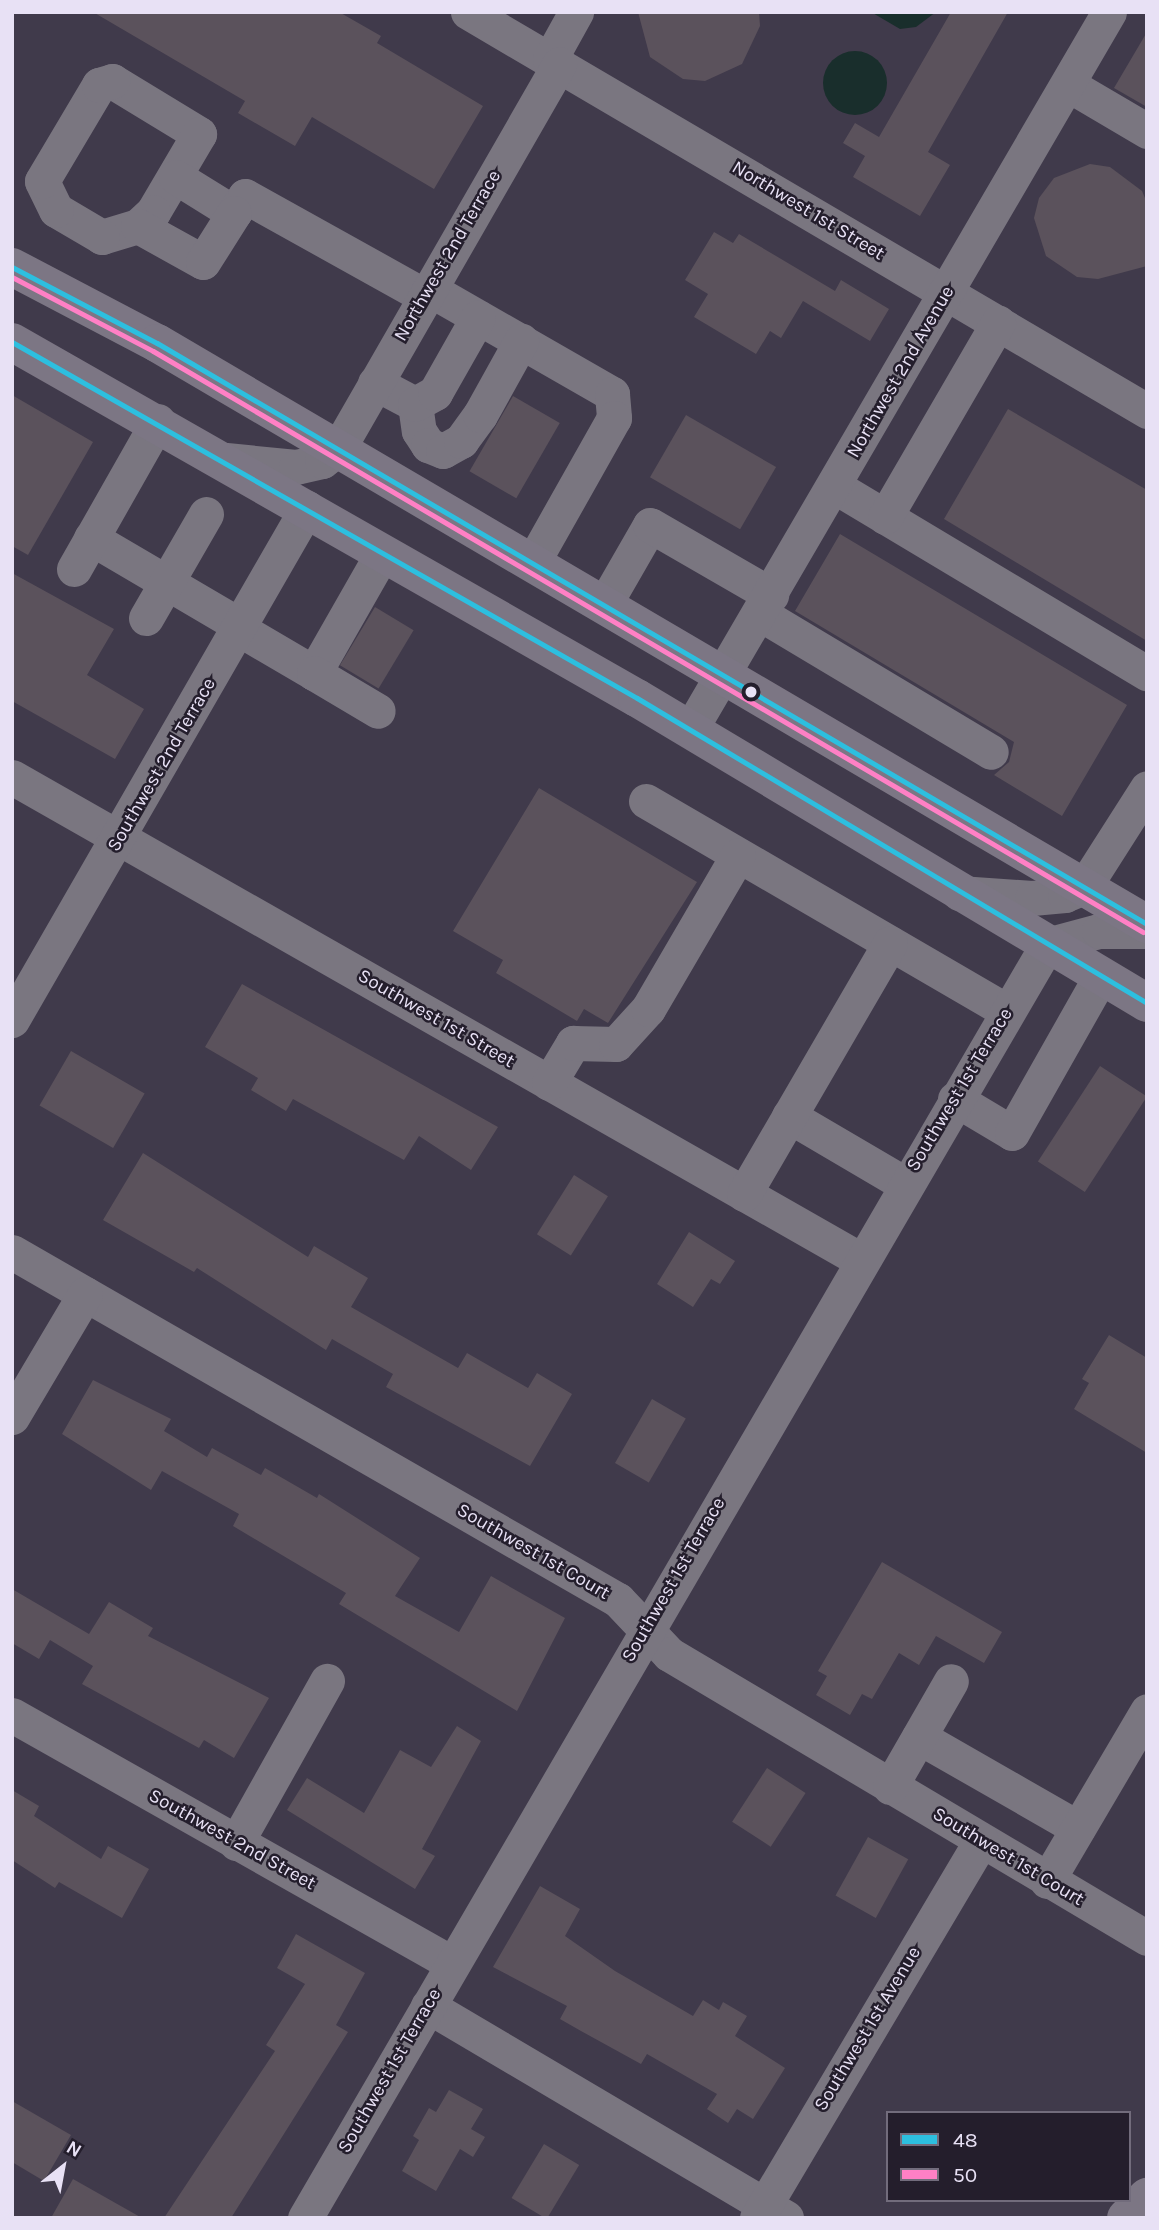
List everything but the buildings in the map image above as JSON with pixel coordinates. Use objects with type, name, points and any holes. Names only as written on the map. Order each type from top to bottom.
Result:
[{"type":"main road","points":[[12,267],[157,343],[1147,924]]},
{"type":"main road","points":[[12,342],[159,421],[690,730],[1147,1003]]},
{"type":"main road","points":[[1126,2218],[1147,2197]]},
{"type":"street","name":"Northwest 1st Street","points":[[468,12],[1147,411]]},
{"type":"street","name":"Northwest 2nd Terrace","points":[[338,449],[555,62],[576,12]]},
{"type":"street","name":"Northwest 2nd Avenue","points":[[690,730],[1069,85],[1109,12]]},
{"type":"street","points":[[112,81],[199,134],[176,177],[138,226],[102,237],[56,210],[41,181],[99,85],[112,81]]},
{"type":"street","points":[[1069,85],[1147,131]]},
{"type":"street","points":[[176,177],[234,213]]},
{"type":"street","points":[[138,226],[203,262],[245,195],[478,317],[612,394],[614,418],[533,562]]},
{"type":"street","points":[[415,404],[435,393],[478,317]]},
{"type":"street","points":[[886,517],[998,323]]},
{"type":"street","points":[[375,383],[415,404],[428,445],[443,451],[461,441],[521,341]]},
{"type":"street","points":[[74,569],[159,421]]},
{"type":"street","points":[[226,460],[296,467],[322,461],[338,449]]},
{"type":"street","points":[[834,486],[1147,673]]},
{"type":"street","name":"Southwest 2nd Terrace","points":[[12,1020],[120,838],[307,508]]},
{"type":"street","points":[[146,618],[206,514]]},
{"type":"street","points":[[604,605],[650,524],[764,604],[991,752]]},
{"type":"street","points":[[91,538],[378,711]]},
{"type":"street","points":[[314,673],[383,552]]},
{"type":"street","name":"Southwest 1st Street","points":[[12,777],[860,1260]]},
{"type":"street","points":[[959,893],[1032,898],[1065,895],[1084,887],[1147,788]]},
{"type":"street","points":[[646,801],[1007,1011]]},
{"type":"street","points":[[549,1083],[573,1042],[616,1044],[648,1009],[738,855]]},
{"type":"street","points":[[1047,945],[1099,931],[1147,931]]},
{"type":"street","points":[[744,1194],[890,943]]},
{"type":"street","name":"Southwest 1st Terrace","points":[[305,2218],[860,1260],[1047,945]]},
{"type":"street","points":[[954,1099],[1012,1133],[1101,976]]},
{"type":"street","points":[[789,1116],[905,1184]]},
{"type":"street","name":"Southwest 1st Court","points":[[12,1252],[618,1600],[669,1654],[1147,1938]]},
{"type":"street","points":[[12,1417],[85,1294]]},
{"type":"street","points":[[236,1843],[327,1681]]},
{"type":"street","points":[[890,1787],[951,1681]]},
{"type":"street","points":[[1047,1881],[1078,1828],[1137,1746],[1147,1711]]},
{"type":"street","name":"Southwest 2nd Street","points":[[12,1715],[453,1964]]},
{"type":"street","points":[[919,1737],[1078,1828]]},
{"type":"street","name":"Southwest 1st Avenue","points":[[769,2213],[981,1841]]},
{"type":"street","points":[[428,2006],[769,2213]]},
{"type":"shaded area","points":[[871,12],[936,12],[916,27],[900,29]]},
{"type":"shaded area","points":[[855,51],[878,60],[887,83],[878,106],[855,115],[832,106],[823,83],[832,60]]},
{"type":"transit line","name":"48","points":[[12,267],[157,343],[1147,924]]},
{"type":"transit line","name":"50","points":[[12,277],[153,351],[1143,932]]},
{"type":"transit line","name":"48","points":[[12,342],[637,698],[1147,1003]]}]
